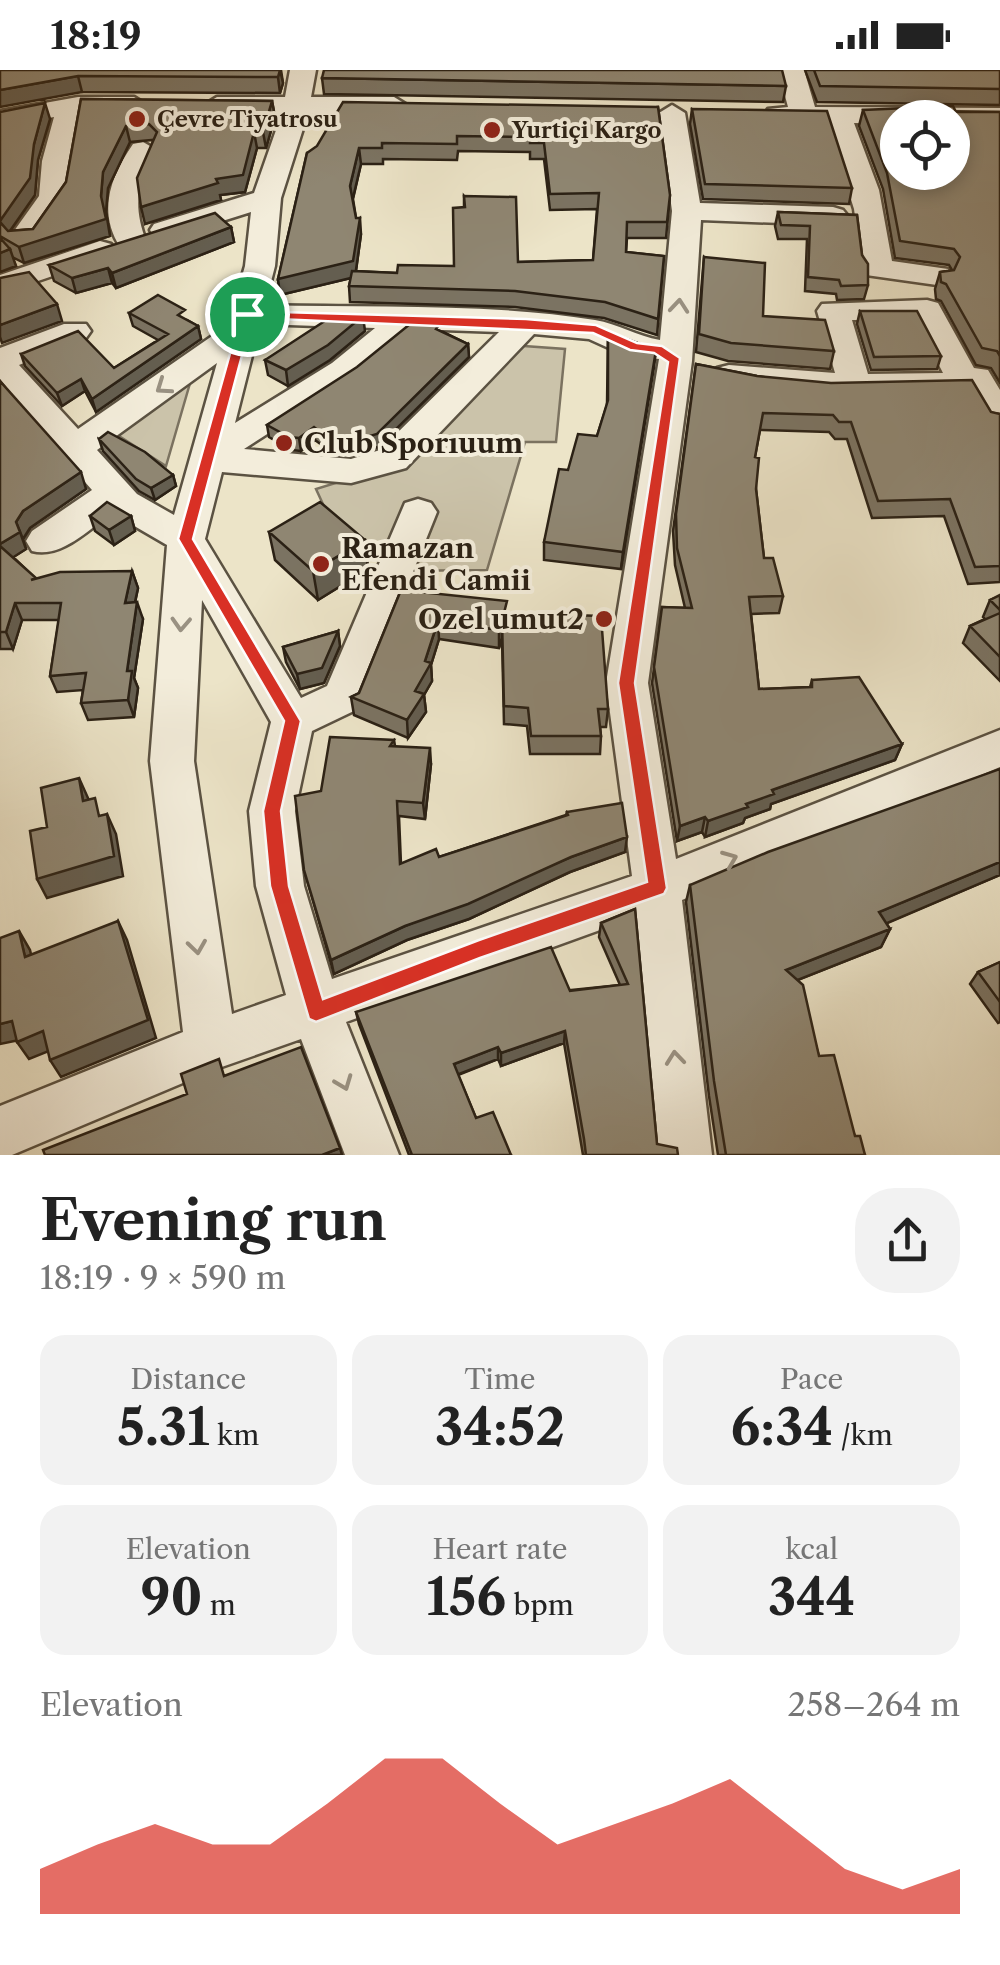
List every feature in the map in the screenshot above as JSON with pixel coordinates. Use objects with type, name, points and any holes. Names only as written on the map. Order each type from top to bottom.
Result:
[{"type":"street","points":[[792,70],[804,116]]},
{"type":"street","points":[[210,1046],[172,761],[186,539],[204,458],[260,266],[266,198],[295,82]]},
{"type":"street","points":[[0,118],[70,106],[174,105],[295,82],[424,106]]},
{"type":"street","points":[[12,236],[53,196],[56,161],[70,106]]},
{"type":"street","points":[[672,112],[687,212],[675,361],[627,683],[657,888],[685,1155]]},
{"type":"street","points":[[747,114],[1000,116]]},
{"type":"street","points":[[838,116],[869,170],[877,268],[937,276]]},
{"type":"street","points":[[131,240],[120,204],[128,171],[143,150]]},
{"type":"street","points":[[0,285],[266,198]]},
{"type":"street","points":[[687,212],[870,218]]},
{"type":"street","points":[[12,236],[89,254]]},
{"type":"street","points":[[855,385],[833,311],[927,310],[980,379],[1000,419]]},
{"type":"street","points":[[204,458],[344,370],[405,320]]},
{"type":"street","points":[[73,450],[244,322],[526,323],[596,330],[634,347],[657,349],[675,361],[725,376],[855,385],[980,379]]},
{"type":"street","points":[[204,458],[352,471],[393,459],[526,323]]},
{"type":"street","points":[[75,331],[0,362],[26,388],[73,450],[124,503],[186,539],[293,721],[272,811],[280,886],[316,1012],[372,1155]]},
{"type":"street","points":[[46,540],[114,493]]},
{"type":"street","points":[[293,721],[343,697],[418,512]]},
{"type":"street","points":[[22,1136],[210,1046],[316,1012],[479,949],[657,888],[1000,748]]},
{"type":"shaded area","points":[[510,345],[565,349],[556,442],[525,442],[487,570],[389,571],[328,515],[316,489],[394,465]]},
{"type":"shaded area","points":[[195,366],[166,466],[108,429]]},
{"type":"building","points":[[0,70],[280,70],[278,77],[78,76],[0,90]]},
{"type":"building","points":[[324,70],[782,70],[786,86],[322,78]]},
{"type":"building","points":[[814,70],[1000,70],[1000,89],[820,86]]},
{"type":"building","points":[[81,99],[272,101],[263,132],[254,132],[243,175],[216,179],[218,183],[141,207],[137,178],[157,132],[149,124],[126,126],[103,172],[101,196],[106,219],[19,247],[0,236],[0,222],[8,231],[33,229],[66,182]]},
{"type":"building","points":[[343,102],[658,107],[670,195],[667,222],[627,222],[626,252],[664,256],[658,319],[605,302],[515,291],[349,286],[352,271],[397,273],[398,265],[454,266],[453,208],[465,207],[464,196],[516,197],[518,262],[593,260],[599,193],[550,194],[544,143],[530,143],[530,137],[457,136],[457,144],[382,143],[382,148],[359,148],[350,186],[356,218],[360,218],[353,261],[278,279],[307,153],[317,146]]},
{"type":"building","points":[[45,103],[30,178],[0,221],[0,112]]},
{"type":"building","points":[[692,109],[827,111],[852,188],[705,184]]},
{"type":"building","points":[[880,109],[880,155],[863,110]]},
{"type":"building","points":[[970,112],[1000,112],[1000,356],[997,351],[982,348],[946,284],[941,282],[940,272],[954,270],[960,257],[954,249],[900,241],[890,190],[970,190]]},
{"type":"building","points":[[778,212],[857,215],[862,255],[868,264],[868,285],[841,286],[839,280],[808,277],[810,226],[781,225]]},
{"type":"building","points":[[215,213],[231,227],[112,273],[108,268],[72,278],[49,265]]},
{"type":"building","points":[[0,238],[10,249],[0,253]]},
{"type":"building","points":[[704,257],[765,263],[763,316],[825,320],[834,351],[731,343],[699,334]]},
{"type":"building","points":[[29,272],[57,304],[0,325],[0,278]]},
{"type":"building","points":[[158,295],[185,310],[178,315],[198,326],[92,399],[81,379],[57,393],[21,354],[78,331],[114,368],[168,334],[129,313]]},
{"type":"building","points":[[860,311],[917,311],[941,356],[874,357]]},
{"type":"building","points":[[334,315],[363,316],[328,345],[286,370],[265,360]]},
{"type":"building","points":[[415,320],[442,321],[436,329],[468,344],[377,434],[349,442],[332,441],[314,427],[299,438],[267,425],[357,367]]},
{"type":"building","points":[[608,332],[656,350],[623,552],[544,542],[559,469],[568,470],[578,434],[597,436],[608,400]]},
{"type":"building","points":[[696,364],[757,376],[831,383],[972,380],[991,412],[1000,414],[1000,566],[975,567],[950,499],[878,501],[851,422],[839,422],[833,415],[763,413],[755,457],[759,458],[756,489],[764,558],[773,558],[783,596],[749,597],[759,689],[812,687],[812,680],[859,677],[902,744],[772,790],[774,794],[746,804],[748,807],[680,826],[654,667],[662,607],[692,608],[677,548],[676,514]]},
{"type":"building","points":[[0,381],[81,472],[23,511],[16,522],[20,532],[0,544]]},
{"type":"building","points":[[108,432],[145,452],[173,475],[151,488],[136,479],[99,439]]},
{"type":"building","points":[[107,502],[131,516],[109,530],[90,516]]},
{"type":"building","points":[[320,502],[365,540],[313,571],[269,532]]},
{"type":"building","points":[[0,546],[36,578],[31,580],[60,572],[132,571],[125,603],[137,602],[127,671],[132,671],[128,700],[81,703],[86,673],[50,676],[61,603],[15,603],[6,632],[0,632]]},
{"type":"building","points":[[401,590],[507,601],[504,613],[601,616],[608,709],[598,709],[601,736],[531,736],[528,708],[504,706],[502,619],[499,630],[438,621],[425,661],[431,663],[415,691],[424,694],[407,720],[351,697],[359,693]]},
{"type":"building","points":[[1000,595],[1000,610],[990,600]]},
{"type":"building","points":[[1000,613],[1000,657],[970,626]]},
{"type":"building","points":[[338,631],[322,668],[297,674],[283,647]]},
{"type":"building","points":[[330,737],[394,740],[390,746],[430,748],[423,803],[397,801],[400,864],[436,849],[439,857],[568,815],[567,812],[622,803],[627,837],[571,857],[331,960],[304,870],[295,796],[321,791]]},
{"type":"building","points":[[1000,769],[1000,862],[879,912],[890,929],[786,970],[803,985],[819,1056],[834,1055],[855,1136],[860,1136],[865,1155],[726,1155],[690,885],[768,852]]},
{"type":"building","points":[[79,778],[83,801],[95,798],[99,816],[107,814],[114,856],[37,879],[30,831],[47,827],[41,788]]},
{"type":"building","points":[[635,909],[657,1144],[677,1148],[678,1155],[586,1155],[565,1031],[501,1053],[498,1047],[454,1064],[476,1118],[493,1112],[511,1155],[412,1155],[356,1012],[551,947],[570,991],[628,984],[601,923]]},
{"type":"building","points":[[118,921],[148,1020],[50,1060],[43,1031],[17,1042],[12,1021],[0,1024],[0,938],[19,931],[25,957]]},
{"type":"building","points":[[1000,962],[1000,1002],[978,972]]},
{"type":"building","points":[[301,1047],[340,1148],[322,1155],[45,1155],[43,1150],[187,1094],[181,1074],[219,1059],[224,1076]]},
{"type":"place","name":"Çevre Tiyatrosu","points":[[137,119]]},
{"type":"place","name":"Yurtiçi Kargo","points":[[492,130]]},
{"type":"place","name":"Club Sporıuum","points":[[284,443]]},
{"type":"place","name":"Ramazan Efendi Camii","points":[[321,564]]},
{"type":"place","name":"Ozel umut2","points":[[604,619]]},
{"type":"route","points":[[247,314],[526,323],[596,330],[634,347],[657,349],[675,361],[627,683],[657,888],[479,949],[316,1012],[280,886],[272,811],[293,721],[186,539],[204,458],[247,314]]}]
